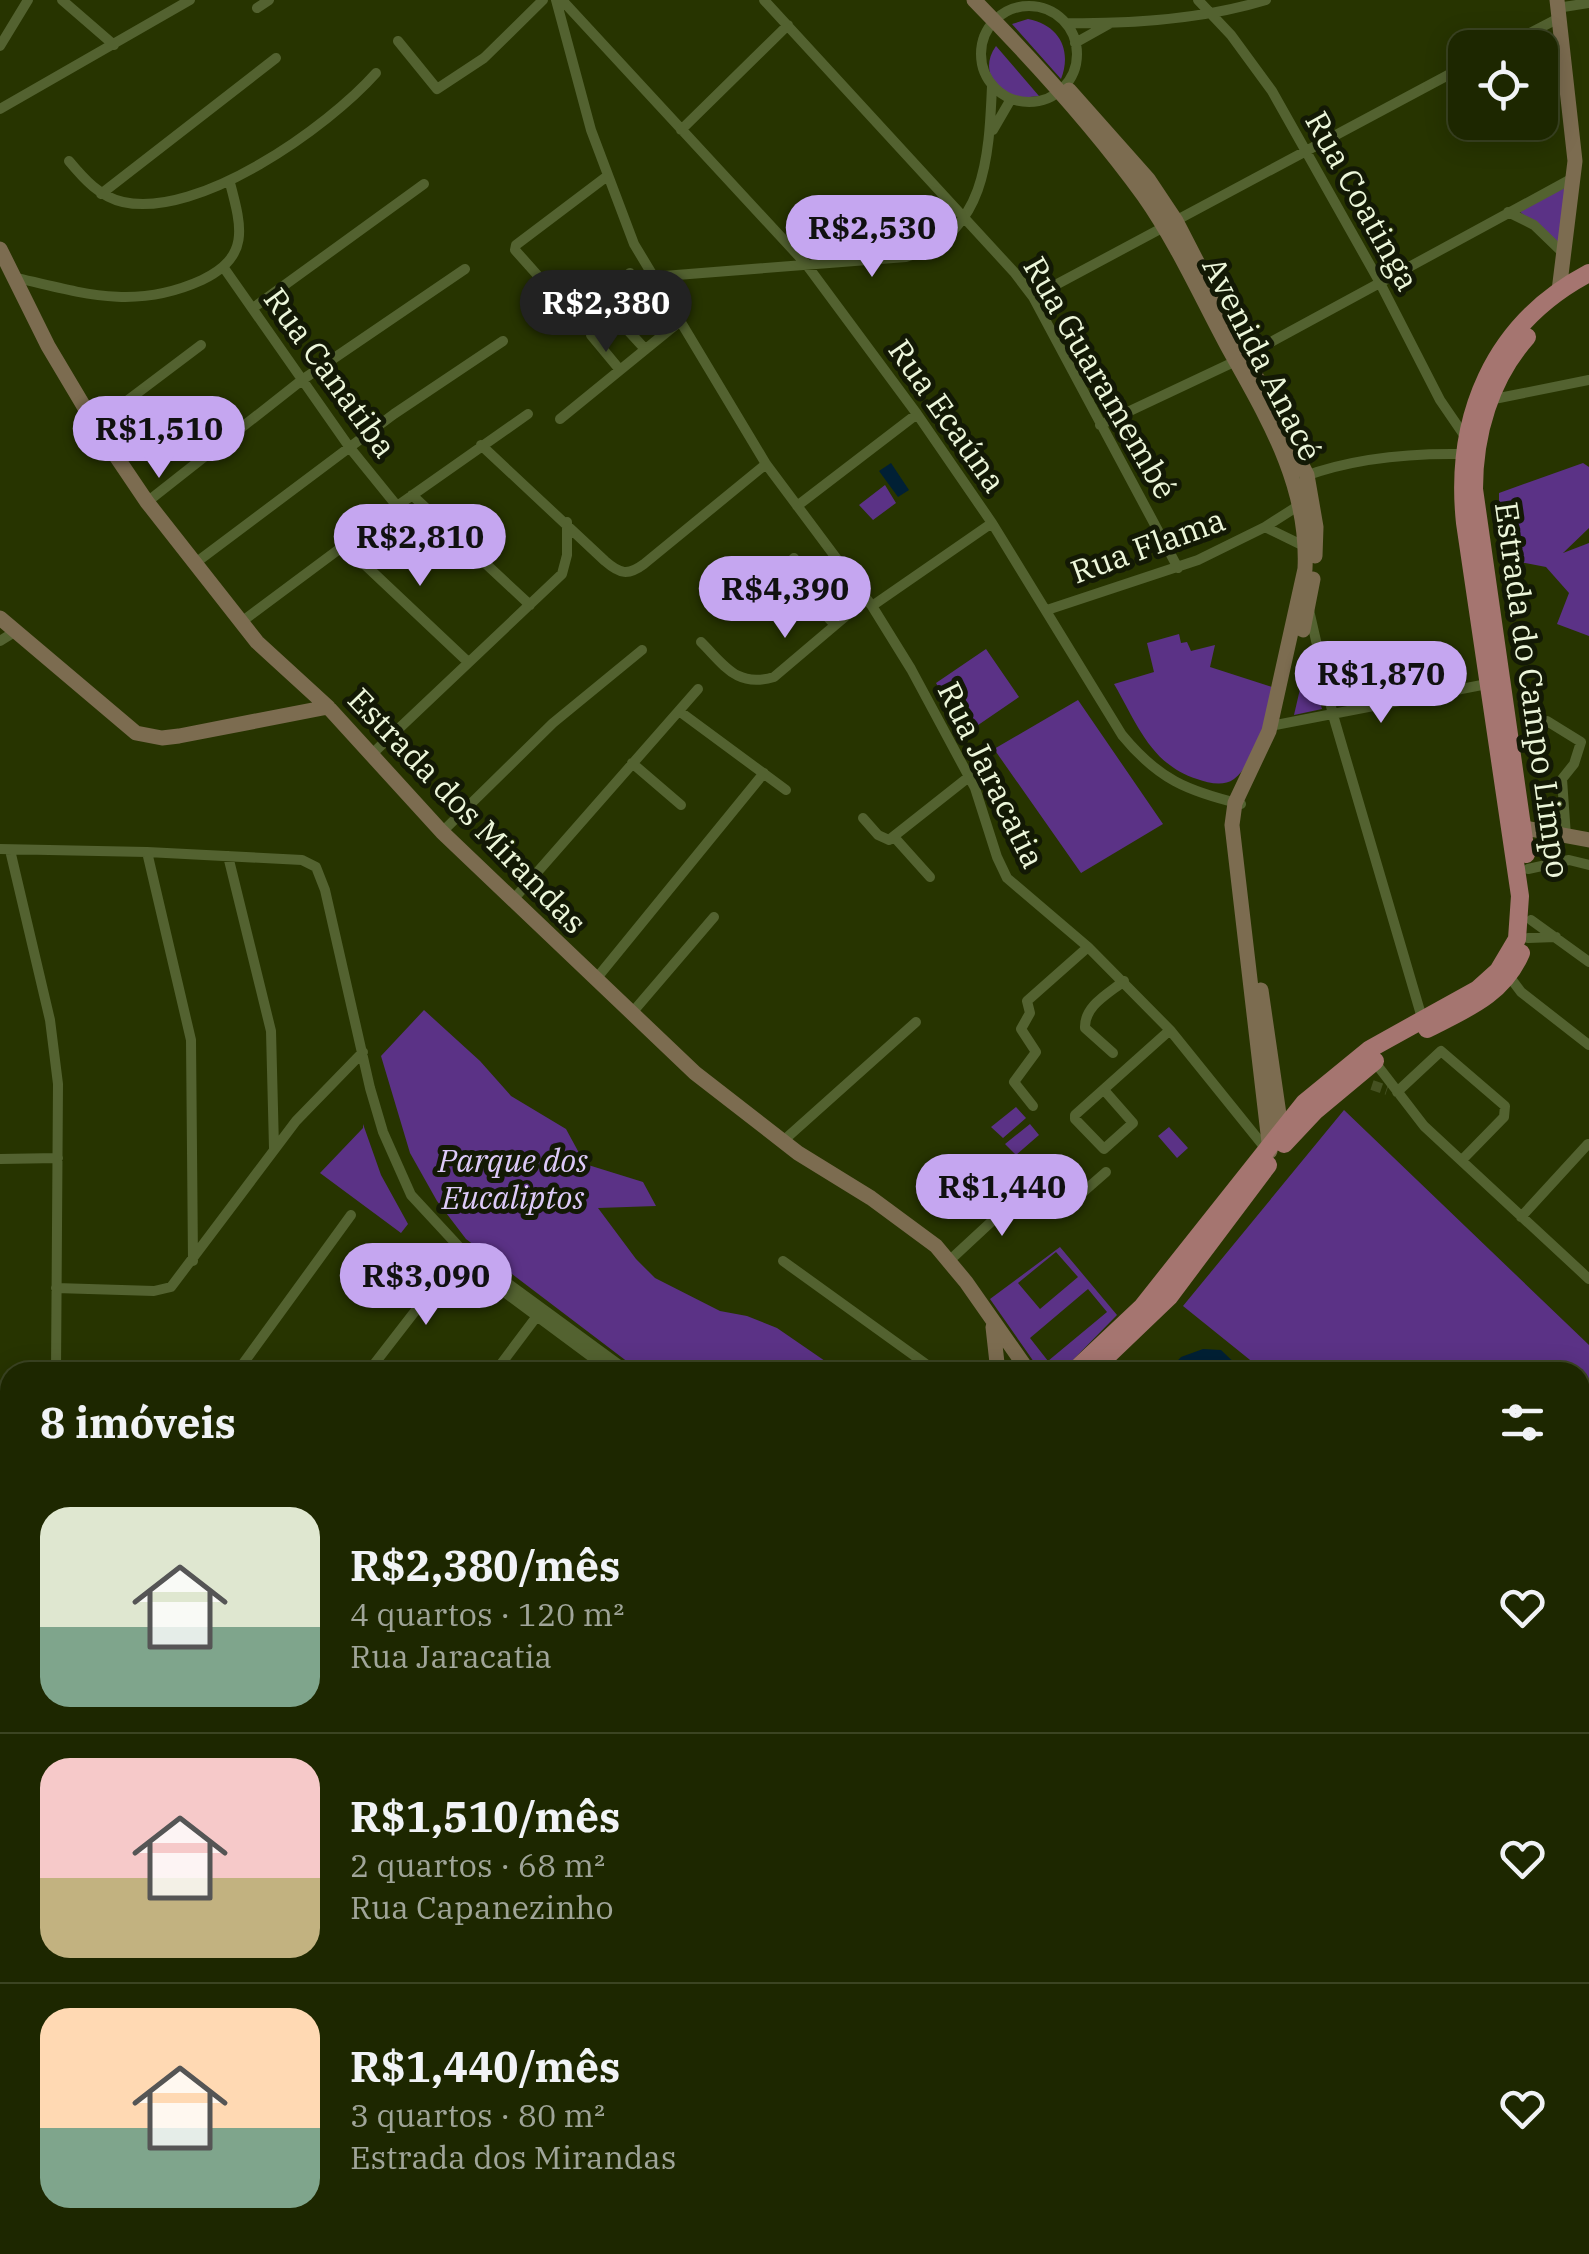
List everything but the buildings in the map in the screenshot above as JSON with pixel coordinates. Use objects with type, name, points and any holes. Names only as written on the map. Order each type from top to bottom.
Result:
[{"type":"main road","name":"Estrada do Campo Limpo","points":[[1530,929],[1528,870],[1487,684],[1464,523],[1461,491],[1465,446],[1480,390],[1503,348],[1525,321],[1559,291],[1589,273]]},
{"type":"main road","name":"Estrada do Campo Limpo","points":[[1083,1362],[1142,1306],[1335,1075],[1422,1018],[1487,982],[1516,939],[1520,896],[1516,826],[1474,489],[1474,462],[1488,400],[1518,346],[1540,322],[1589,286]]},
{"type":"main road","points":[[1509,985],[1530,929]]},
{"type":"main road","name":"Estrada do Campo Limpo","points":[[1101,1362],[1169,1297],[1274,1145],[1365,1079],[1374,1061],[1509,985]]},
{"type":"main road","points":[[162,2254],[178,2254]]},
{"type":"street","points":[[0,46],[28,0]]},
{"type":"street","points":[[62,0],[114,46]]},
{"type":"street","points":[[0,109],[190,0]]},
{"type":"street","points":[[256,8],[269,0]]},
{"type":"street","points":[[398,41],[437,89],[484,58],[544,0]]},
{"type":"street","name":"Rua Ecaúna","points":[[559,0],[806,264],[918,414],[992,523],[1122,735],[1139,756],[1167,780],[1186,790],[1238,804]]},
{"type":"street","name":"Rua Jaracatia","points":[[559,0],[606,177],[634,244],[766,464],[869,602],[970,776],[1007,878],[1124,981],[1274,1145]]},
{"type":"street","name":"Avenida Anacé","points":[[974,0],[998,19],[1062,89],[1169,224],[1301,478],[1316,539],[1304,602],[1275,726],[1238,804],[1232,826],[1239,846],[1274,1145]]},
{"type":"street","name":"Avenida Anacé","points":[[987,0],[998,19]]},
{"type":"street","name":"Rua Coatinga","points":[[1198,0],[1256,66],[1379,282],[1465,446]]},
{"type":"street","points":[[651,276],[920,254],[944,242],[966,216],[980,181],[990,135],[992,86],[981,59],[982,44],[998,19],[1025,7],[1040,8],[1066,23],[1110,24],[1209,12],[1266,0]]},
{"type":"street","name":"Rua Guaramembé","points":[[771,2],[966,216],[1033,298],[1178,568]]},
{"type":"street","points":[[1527,30],[1558,9],[1589,3]]},
{"type":"street","points":[[1558,9],[1573,135],[1574,178],[1559,291]]},
{"type":"street","points":[[992,86],[1011,99],[1033,102],[1062,89],[1076,65],[1075,43],[1066,23]]},
{"type":"street","points":[[1075,43],[1110,24]]},
{"type":"street","points":[[681,130],[788,25]]},
{"type":"street","points":[[101,194],[276,58]]},
{"type":"street","points":[[69,162],[101,194],[120,202],[148,204],[230,183],[323,122],[376,73]]},
{"type":"street","points":[[1033,298],[1448,75]]},
{"type":"street","points":[[990,135],[1011,99]]},
{"type":"street","points":[[548,287],[515,250],[516,245],[606,177]]},
{"type":"street","points":[[1100,425],[1240,358],[1574,178]]},
{"type":"street","points":[[12,277],[123,299],[171,292],[224,268],[232,259],[240,238],[240,222],[230,183]]},
{"type":"street","points":[[253,308],[424,184]]},
{"type":"street","points":[[1508,212],[1534,225],[1562,252]]},
{"type":"street","name":"Estrada dos Mirandas","points":[[0,249],[48,346],[95,425],[147,502],[240,623],[328,707],[512,902],[720,1095],[782,1142],[919,1230],[949,1261],[1022,1362]]},
{"type":"street","name":"Rua Canatiba","points":[[224,268],[350,448],[397,506]]},
{"type":"street","points":[[147,502],[302,380],[464,269]]},
{"type":"street","points":[[630,273],[601,296],[602,302],[646,349]]},
{"type":"street","points":[[560,419],[678,322]]},
{"type":"street","points":[[591,336],[620,370]]},
{"type":"street","points":[[194,564],[425,392],[503,341]]},
{"type":"street","points":[[95,425],[201,345]]},
{"type":"street","points":[[1488,400],[1589,380]]},
{"type":"street","points":[[240,623],[528,414]]},
{"type":"street","points":[[797,506],[918,414]]},
{"type":"street","points":[[481,445],[618,572],[630,573],[766,464]]},
{"type":"street","points":[[1301,478],[1358,462],[1465,446]]},
{"type":"street","name":"Avenida Anacé","points":[[1301,478],[1306,547],[1304,602]]},
{"type":"street","points":[[412,495],[530,605]]},
{"type":"street","name":"Rua Flama","points":[[1046,610],[1178,568],[1265,527],[1301,504]]},
{"type":"street","points":[[372,754],[564,569],[566,522]]},
{"type":"street","points":[[701,642],[738,678],[748,681],[774,676],[834,625],[992,523]]},
{"type":"street","name":"Rua Flama","points":[[1265,527],[1306,547]]},
{"type":"street","points":[[344,544],[468,662]]},
{"type":"street","points":[[794,558],[790,562],[790,576],[834,625]]},
{"type":"street","points":[[1304,602],[1422,1018]]},
{"type":"street","points":[[0,618],[136,734],[194,734],[328,707]]},
{"type":"street","points":[[0,641],[16,631]]},
{"type":"street","points":[[442,832],[552,722],[642,650]]},
{"type":"street","points":[[1275,726],[1487,684]]},
{"type":"street","points":[[512,902],[698,690]]},
{"type":"street","points":[[679,710],[786,790]]},
{"type":"street","points":[[1547,721],[1580,742],[1574,764],[1562,779],[1566,836]]},
{"type":"street","points":[[632,762],[680,805]]},
{"type":"street","points":[[596,980],[764,773]]},
{"type":"street","points":[[863,818],[883,839],[895,838],[970,776]]},
{"type":"street","points":[[1516,826],[1589,840]]},
{"type":"street","points":[[895,838],[930,877]]},
{"type":"street","points":[[56,1362],[58,1084],[50,1020],[5,850],[302,860],[316,867],[391,1152],[411,1194],[461,1249],[615,1362]]},
{"type":"street","points":[[147,852],[191,1040],[193,1261]]},
{"type":"street","points":[[228,856],[270,1032],[274,1148]]},
{"type":"street","points":[[1528,870],[1569,860],[1589,865]]},
{"type":"street","points":[[631,1014],[714,917]]},
{"type":"street","points":[[1530,929],[1557,938],[1589,962]]},
{"type":"street","points":[[1530,929],[1557,938]]},
{"type":"street","points":[[1033,1106],[1014,1082],[1036,1052],[1020,1029],[1030,1014],[1027,1001],[1088,948]]},
{"type":"street","points":[[1113,1053],[1085,1028],[1084,1020],[1096,1003],[1124,981]]},
{"type":"street","points":[[1509,985],[1589,1045]]},
{"type":"street","points":[[782,1142],[916,1022]]},
{"type":"street","points":[[1104,1090],[1133,1123],[1104,1149],[1074,1116],[1170,1030]]},
{"type":"street","points":[[1392,1091],[1438,1051],[1450,1057],[1506,1110],[1504,1118],[1462,1160]]},
{"type":"street","points":[[56,1288],[163,1290],[171,1286],[274,1148],[362,1052]]},
{"type":"street","points":[[1374,1061],[1392,1091],[1424,1126],[1584,1275],[1589,1261]]},
{"type":"street","points":[[1521,1216],[1588,1144]]},
{"type":"street","points":[[0,1159],[58,1158]]},
{"type":"street","points":[[949,1261],[1031,1185],[1037,1185],[1055,1204],[1066,1206],[1106,1172]]},
{"type":"street","points":[[244,1362],[351,1216]]},
{"type":"street","points":[[376,1362],[456,1257],[599,1362]]},
{"type":"street","points":[[783,1262],[922,1362]]},
{"type":"street","points":[[503,1362],[538,1316]]},
{"type":"street","name":"Estrada dos Mirandas","points":[[992,1323],[997,1362]]},
{"type":"green space","points":[[1028,19],[1048,27],[1061,41],[1065,59],[1061,79],[1012,24]]},
{"type":"green space","points":[[996,46],[1039,96],[1012,99],[999,89],[989,69]]},
{"type":"green space","points":[[1572,182],[1561,248],[1518,210]]},
{"type":"green space","points":[[1583,463],[1589,467],[1589,528],[1563,553],[1589,543],[1589,636],[1557,624],[1569,593],[1546,567],[1499,558],[1499,493]]},
{"type":"green space","points":[[885,485],[896,503],[873,520],[859,505]]},
{"type":"green space","points":[[1179,634],[1181,643],[1187,642],[1191,651],[1215,645],[1210,667],[1278,689],[1248,762],[1242,772],[1225,783],[1197,779],[1167,763],[1146,740],[1114,684],[1154,672],[1147,643]]},
{"type":"green space","points":[[986,649],[1019,697],[965,734],[936,683]]},
{"type":"green space","points":[[1306,663],[1322,709],[1294,715]]},
{"type":"green space","points":[[1368,673],[1373,697],[1341,702],[1334,678]]},
{"type":"green space","points":[[1078,700],[1163,824],[1081,873],[994,749]]},
{"type":"green space","name":"Parque dos Eucaliptos","points":[[424,1010],[480,1061],[511,1096],[566,1129],[585,1164],[643,1182],[656,1206],[598,1208],[655,1278],[720,1311],[777,1328],[826,1362],[628,1362],[466,1239],[437,1201],[410,1153],[381,1056]]},
{"type":"green space","points":[[1016,1107],[1026,1118],[1003,1138],[991,1127]]},
{"type":"green space","points":[[1344,1110],[1589,1345],[1589,1362],[1253,1362],[1183,1306]]},
{"type":"green space","name":"Parque dos Eucaliptos","points":[[363,1124],[381,1175],[408,1224],[401,1233],[320,1173]]},
{"type":"green space","points":[[1030,1124],[1039,1135],[1016,1155],[1005,1144]]},
{"type":"green space","points":[[1169,1127],[1188,1148],[1177,1158],[1158,1136]]},
{"type":"green space","points":[[1060,1247],[1117,1315],[1071,1362],[1034,1362],[990,1299]],"holes":[[[1056,1252],[1078,1277],[1040,1309],[1018,1283]],[[1088,1289],[1107,1312],[1048,1361],[1030,1338]]]},
{"type":"water","points":[[891,463],[909,490],[898,497],[879,471]]},
{"type":"water","points":[[1203,1349],[1221,1350],[1234,1362],[1176,1362]]},
{"type":"tunnel","points":[[1372,1085],[1387,1090]]}]
